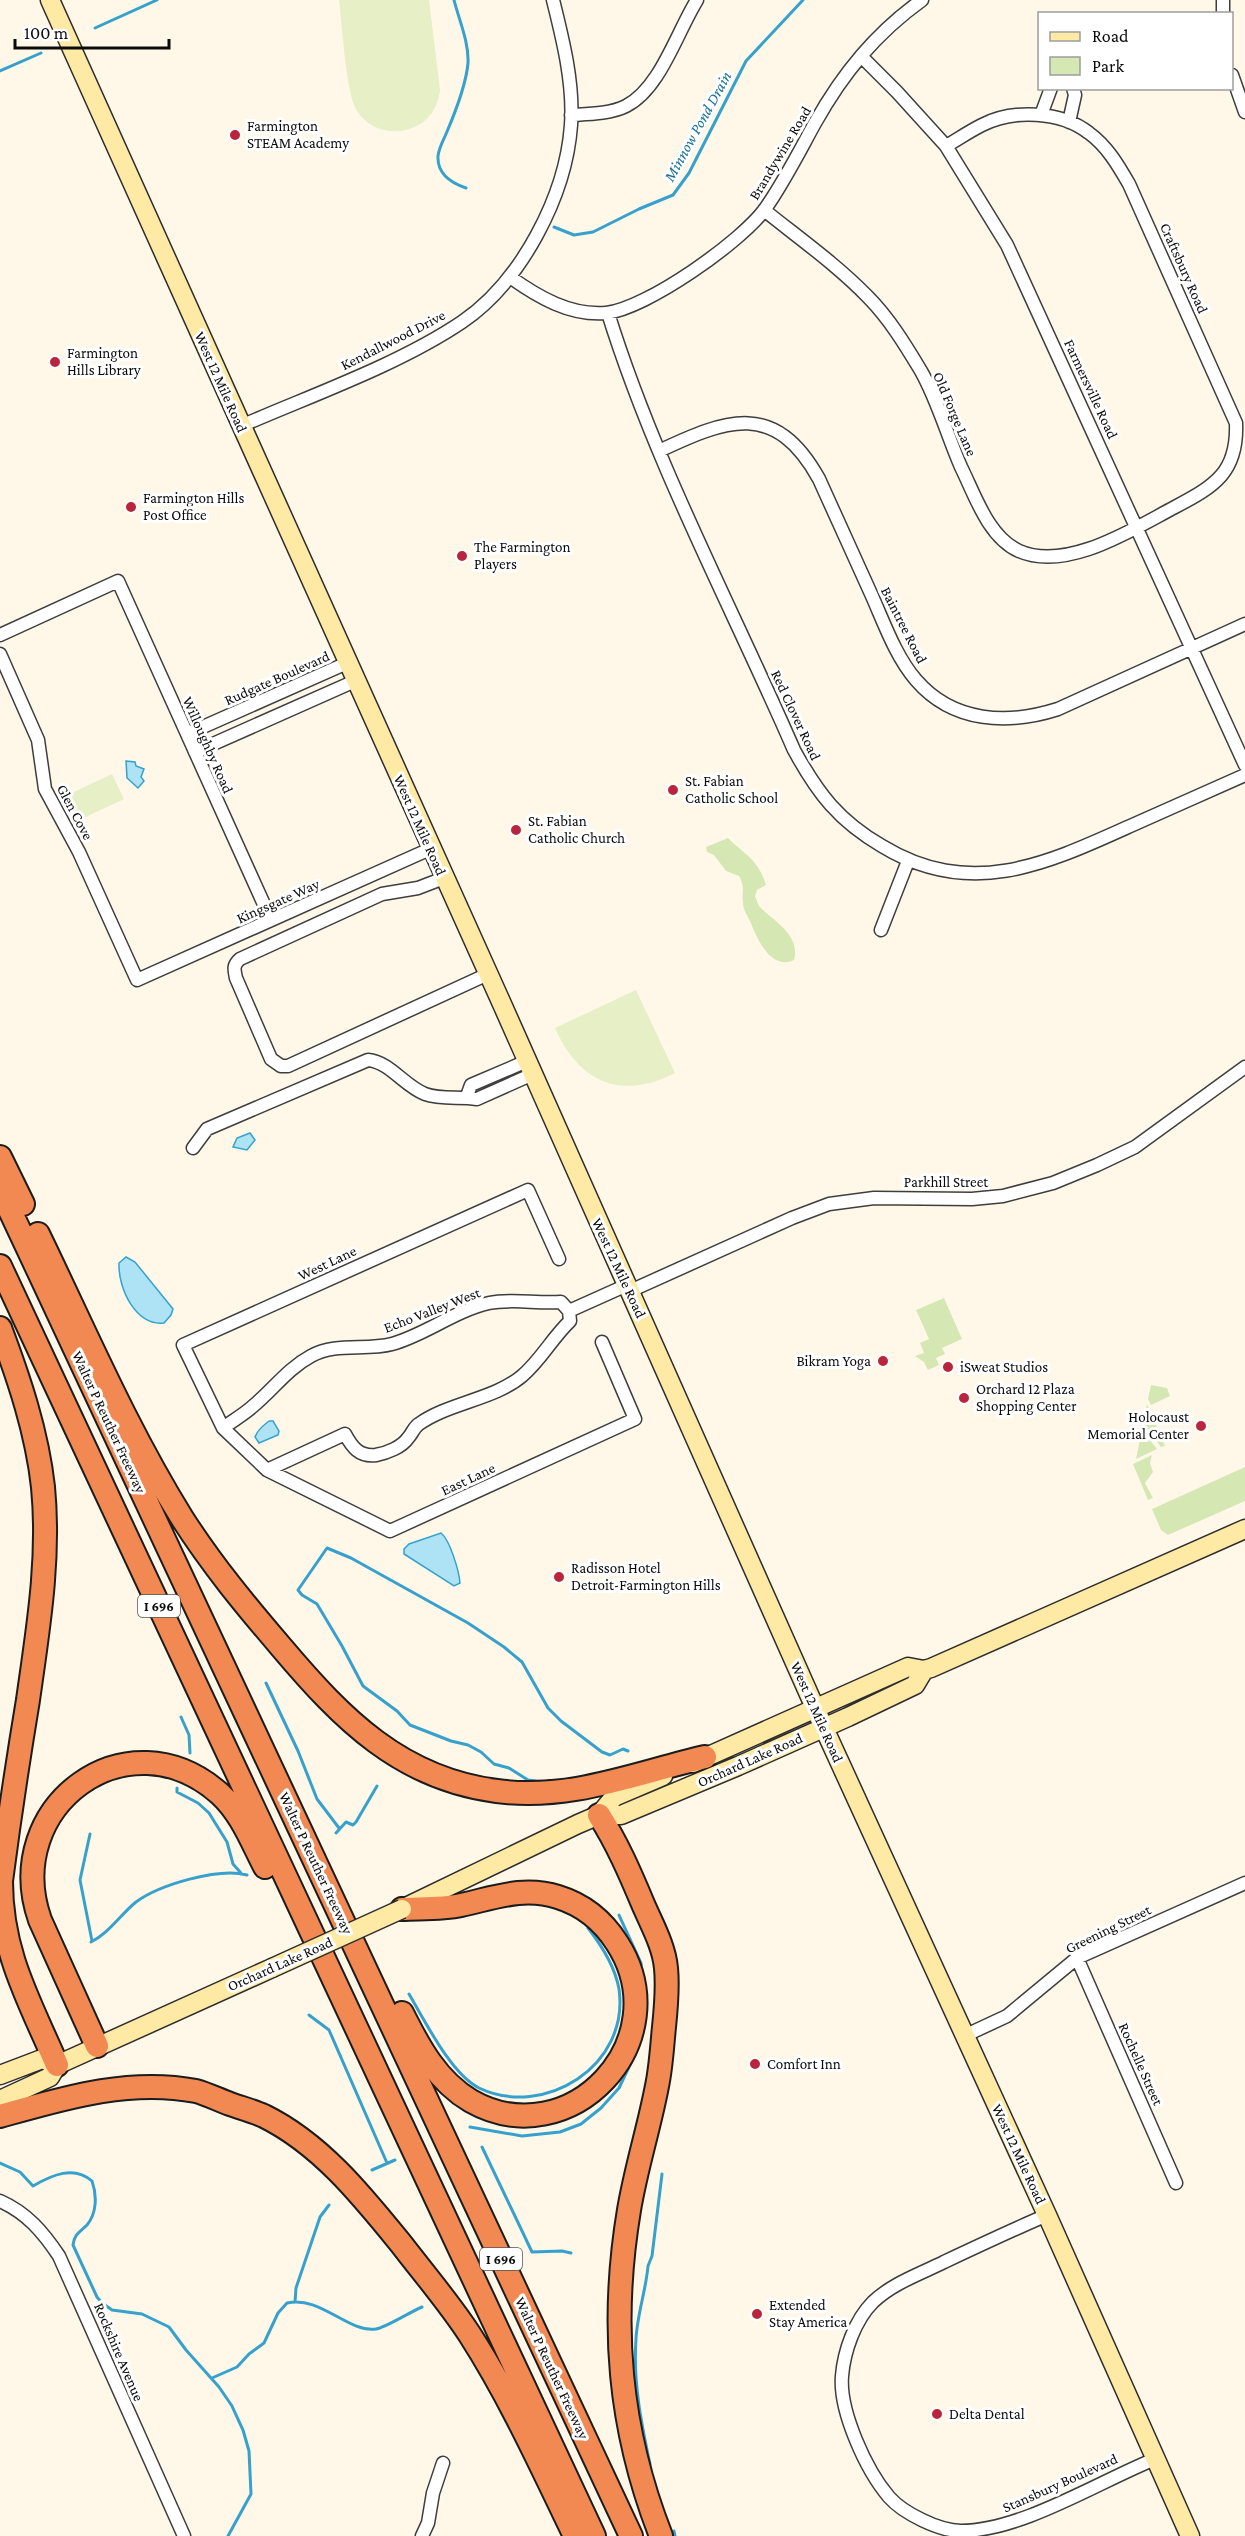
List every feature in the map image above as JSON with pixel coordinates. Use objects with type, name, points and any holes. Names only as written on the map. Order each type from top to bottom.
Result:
[{"type":"highway","points":[[0,1157],[146,1455],[182,1517],[237,1595],[326,1699],[365,1736],[403,1760],[442,1778],[464,1786],[524,1794],[548,1794],[595,1787],[705,1757]]},
{"type":"highway","name":"Walter P Reuther Freeway","points":[[0,1189],[631,2536]]},
{"type":"highway","name":"I 696","points":[[0,1266],[594,2536]]},
{"type":"highway","points":[[0,1328],[26,1402],[43,1486],[45,1526],[40,1622],[1,1881],[1,1911],[10,1954],[57,2065]]},
{"type":"highway","points":[[175,1562],[253,1696],[384,1976],[430,2064],[450,2085],[472,2101],[497,2110],[526,2114],[559,2109],[583,2098],[602,2084],[618,2065],[634,2029],[636,1992],[627,1958],[608,1929],[585,1908],[557,1897],[531,1892],[510,1893],[460,1905],[402,1909]]},
{"type":"highway","points":[[97,2046],[36,1908],[31,1876],[35,1847],[45,1822],[59,1800],[88,1777],[125,1765],[143,1763],[170,1767],[205,1783],[230,1805],[241,1819],[440,2236],[493,2318]]},
{"type":"highway","points":[[599,1815],[615,1841],[659,1939],[666,1968],[666,2004],[658,2085],[629,2210],[622,2272],[619,2341],[623,2398],[634,2454],[661,2536]]},
{"type":"highway","points":[[0,2115],[66,2097],[147,2086],[197,2092],[264,2116],[302,2140],[344,2177],[385,2224],[454,2312],[488,2363],[575,2536]]},
{"type":"main road","name":"West 12 Mile Road","points":[[50,0],[815,1708],[1047,2215],[1190,2536]]},
{"type":"main road","name":"Orchard Lake Road","points":[[0,2100],[50,2077],[57,2065],[402,1909],[599,1815],[614,1797],[908,1667],[924,1670],[1245,1529]]},
{"type":"main road","name":"Orchard Lake Road","points":[[599,1815],[621,1815],[824,1728],[915,1685],[924,1670]]},
{"type":"main road","name":"Orchard Lake Road","points":[[0,2075],[42,2060],[57,2065]]},
{"type":"street","name":"Kendallwood Drive","points":[[241,426],[435,339],[464,321],[510,277],[526,253],[553,198],[563,167],[571,115],[571,95],[553,0]]},
{"type":"street","points":[[571,115],[604,112],[625,107],[639,97],[660,70],[697,0]]},
{"type":"street","name":"Brandywine Road","points":[[510,277],[534,294],[554,303],[575,310],[608,313],[632,305],[693,271],[740,236],[764,210],[838,86],[878,35],[922,0]]},
{"type":"street","name":"Farmersville Road","points":[[861,56],[946,146],[989,212],[1020,270],[1245,765]]},
{"type":"street","points":[[1233,78],[1245,112]]},
{"type":"street","points":[[1041,115],[1050,90]]},
{"type":"street","points":[[1069,122],[1075,95],[1074,90]]},
{"type":"street","name":"Craftsbury Road","points":[[946,146],[983,125],[1003,118],[1018,114],[1041,115],[1069,122],[1089,132],[1108,151],[1129,184],[1236,423],[1235,452],[1227,470],[1207,490],[1138,527]]},
{"type":"street","name":"Old Forge Lane","points":[[764,210],[840,270],[870,298],[922,372],[975,497],[993,529],[1008,545],[1031,554],[1062,555],[1083,551],[1138,527]]},
{"type":"street","name":"Red Clover Road","points":[[608,313],[628,377],[659,450],[804,769],[821,795],[839,816],[858,832],[908,861],[923,867],[952,872],[981,873],[1013,870],[1072,854],[1245,775]]},
{"type":"street","name":"Baintree Road","points":[[659,450],[709,428],[735,423],[751,423],[770,429],[785,438],[809,462],[819,479],[887,630],[914,679],[946,706],[963,713],[986,718],[1012,719],[1038,716],[1245,624]]},
{"type":"street","name":"Willoughby Road","points":[[0,634],[118,582],[271,920]]},
{"type":"street","name":"Glen Cove","points":[[0,654],[38,740],[45,789],[82,857],[137,980]]},
{"type":"street","name":"Rudgate Boulevard","points":[[187,734],[347,663]]},
{"type":"street","points":[[195,752],[355,681]]},
{"type":"street","name":"Kingsgate Way","points":[[137,980],[430,849]]},
{"type":"street","points":[[881,930],[908,861]]},
{"type":"street","points":[[444,878],[418,888],[382,894],[240,958],[234,969],[236,978],[271,1059],[281,1066],[288,1066],[488,974]]},
{"type":"street","points":[[193,1148],[207,1130],[368,1060],[383,1064],[412,1087],[424,1094],[436,1097],[467,1096],[477,1099],[530,1068]]},
{"type":"street","name":"Parkhill Street","points":[[569,1311],[829,1204],[874,1198],[972,1199],[1003,1196],[1081,1173],[1135,1147],[1245,1067]]},
{"type":"street","name":"West Lane","points":[[245,1450],[223,1428],[183,1346],[528,1190],[560,1259]]},
{"type":"street","name":"Echo Valley West","points":[[223,1428],[253,1406],[289,1370],[321,1351],[342,1347],[392,1344],[472,1308],[490,1303],[561,1302],[569,1311]]},
{"type":"street","points":[[267,1470],[345,1434],[353,1448],[366,1454],[376,1455],[391,1450],[406,1441],[417,1425],[507,1386],[521,1377],[535,1364],[554,1336],[570,1321],[569,1311]]},
{"type":"street","name":"East Lane","points":[[245,1450],[267,1470],[390,1531],[635,1419],[602,1342]]},
{"type":"street","name":"Greening Street","points":[[964,2036],[1007,2016],[1077,1959],[1245,1883]]},
{"type":"street","name":"Rochelle Street","points":[[1077,1959],[1176,2183]]},
{"type":"street","name":"Rockshire Avenue","points":[[0,2201],[22,2212],[59,2256],[184,2536]]},
{"type":"street","name":"Stansbury Boulevard","points":[[1047,2215],[897,2284],[872,2303],[854,2330],[841,2377],[848,2418],[868,2463],[889,2497],[905,2511],[926,2522],[958,2531],[983,2530],[1017,2520],[1155,2459]]},
{"type":"street","points":[[423,2536],[443,2463]]},
{"type":"green space","points":[[339,0],[429,0],[440,90],[435,108],[423,122],[412,128],[388,131],[366,122],[356,109],[345,57]]},
{"type":"green space","points":[[112,774],[124,799],[73,823],[61,798]]},
{"type":"green space","points":[[728,838],[750,858],[763,876],[766,885],[757,890],[755,896],[757,902],[791,937],[794,944],[794,960],[778,961],[766,951],[744,910],[743,887],[739,876],[726,871],[714,855],[707,852],[706,847]]},
{"type":"green space","points":[[636,990],[675,1073],[636,1085],[619,1085],[603,1081],[576,1062],[555,1028]]},
{"type":"green space","points":[[944,1298],[962,1339],[942,1348],[945,1354],[936,1358],[939,1365],[928,1370],[924,1362],[915,1356],[924,1353],[920,1343],[929,1339],[916,1310]]},
{"type":"green space","points":[[1151,1385],[1167,1388],[1170,1396],[1151,1405],[1148,1399]]},
{"type":"green space","points":[[1147,1404],[1165,1446],[1161,1447],[1143,1423]]},
{"type":"green space","points":[[1142,1430],[1157,1449],[1136,1459]]},
{"type":"green space","points":[[1152,1455],[1150,1463],[1153,1472],[1145,1483],[1153,1498],[1148,1500],[1133,1464]]},
{"type":"green space","points":[[1245,1467],[1245,1501],[1168,1535],[1161,1530],[1152,1509]]},
{"type":"water","points":[[126,761],[135,762],[136,766],[144,769],[141,777],[144,781],[138,788],[127,778]]},
{"type":"water","points":[[250,1133],[255,1140],[247,1150],[233,1147],[237,1138]]},
{"type":"water","points":[[126,1257],[135,1262],[173,1309],[164,1323],[145,1319],[137,1312],[125,1294],[119,1273],[119,1263]]},
{"type":"water","points":[[269,1421],[273,1421],[279,1431],[278,1435],[259,1443],[255,1437]]},
{"type":"water","points":[[441,1533],[451,1549],[458,1571],[460,1583],[454,1586],[404,1554],[404,1549],[409,1544]]},
{"type":"waterway","name":"Minnow Pond Drain","points":[[95,28],[157,0]]},
{"type":"waterway","name":"Minnow Pond Drain","points":[[454,0],[465,39],[468,63],[460,99],[439,150],[438,162],[446,177],[466,188]]},
{"type":"waterway","name":"Minnow Pond Drain","points":[[554,227],[574,235],[593,232],[673,195],[689,173],[746,61],[803,0]]},
{"type":"waterway","name":"Minnow Pond Drain","points":[[0,71],[41,53]]},
{"type":"waterway","points":[[541,1782],[528,1780],[509,1768],[494,1764],[481,1752],[468,1745],[410,1725],[397,1711],[363,1686],[317,1604],[298,1590],[327,1548],[351,1558],[468,1623],[504,1647],[522,1662],[548,1708],[561,1721],[602,1752],[610,1755],[623,1749],[628,1751]]},
{"type":"waterway","points":[[266,1683],[298,1751],[317,1799],[339,1828]]},
{"type":"waterway","points":[[181,1717],[189,1735],[190,1753]]},
{"type":"waterway","points":[[336,1833],[346,1822],[353,1825],[356,1822],[377,1786]]},
{"type":"waterway","points":[[177,1788],[177,1792],[198,1803],[209,1813],[227,1842],[233,1864],[241,1873]]},
{"type":"waterway","points":[[90,1834],[80,1880],[92,1941]]},
{"type":"waterway","points":[[91,1942],[103,1934],[136,1902],[159,1889],[190,1879],[221,1873],[247,1875]]},
{"type":"waterway","points":[[619,1915],[641,1963],[645,2009]]},
{"type":"waterway","points":[[409,1994],[449,2059],[458,2071],[479,2088],[504,2096],[530,2096],[555,2091],[577,2079],[597,2062],[611,2041],[619,2017],[619,1989],[614,1972],[603,1949],[588,1928]]},
{"type":"waterway","points":[[309,2015],[329,2030],[387,2163]]},
{"type":"waterway","points":[[470,2127],[522,2136],[560,2132],[581,2124],[601,2108],[619,2088],[638,2048],[641,2033]]},
{"type":"waterway","points":[[482,2147],[532,2252]]},
{"type":"waterway","points":[[372,2170],[395,2160]]},
{"type":"waterway","points":[[0,2163],[20,2172],[33,2186],[63,2173],[78,2173],[92,2181],[95,2192],[93,2215],[76,2236],[73,2245],[97,2297],[112,2310],[142,2314],[169,2327],[232,2406],[243,2430],[249,2451],[251,2494],[228,2536]]},
{"type":"waterway","points":[[650,2464],[641,2417],[635,2355],[638,2321],[648,2266],[652,2256],[662,2174]]},
{"type":"waterway","points":[[295,2302],[296,2288],[320,2217],[329,2205]]},
{"type":"waterway","points":[[532,2252],[571,2253]]},
{"type":"waterway","points":[[212,2378],[237,2367],[264,2343],[278,2313],[287,2303],[311,2304],[365,2329],[380,2328],[422,2307]]},
{"type":"waterway","points":[[674,2531],[675,2536]]},
{"type":"place","name":"Farmington STEAM Academy","points":[[235,135]]},
{"type":"place","name":"Farmington Hills Library","points":[[55,362]]},
{"type":"place","name":"Farmington Hills Post Office","points":[[131,507]]},
{"type":"place","name":"The Farmington Players","points":[[462,556]]},
{"type":"place","name":"St. Fabian Catholic School","points":[[673,790]]},
{"type":"place","name":"St. Fabian Catholic Church","points":[[516,830]]},
{"type":"place","name":"Bikram Yoga","points":[[883,1361]]},
{"type":"place","name":"iSweat Studios","points":[[948,1367]]},
{"type":"place","name":"Orchard 12 Plaza Shopping Center","points":[[964,1398]]},
{"type":"place","name":"Holocaust Memorial Center","points":[[1201,1426]]},
{"type":"place","name":"Radisson Hotel Detroit-Farmington Hills","points":[[559,1577]]},
{"type":"place","name":"Comfort Inn","points":[[755,2064]]},
{"type":"place","name":"Extended Stay America","points":[[757,2314]]},
{"type":"place","name":"Delta Dental","points":[[937,2414]]}]
